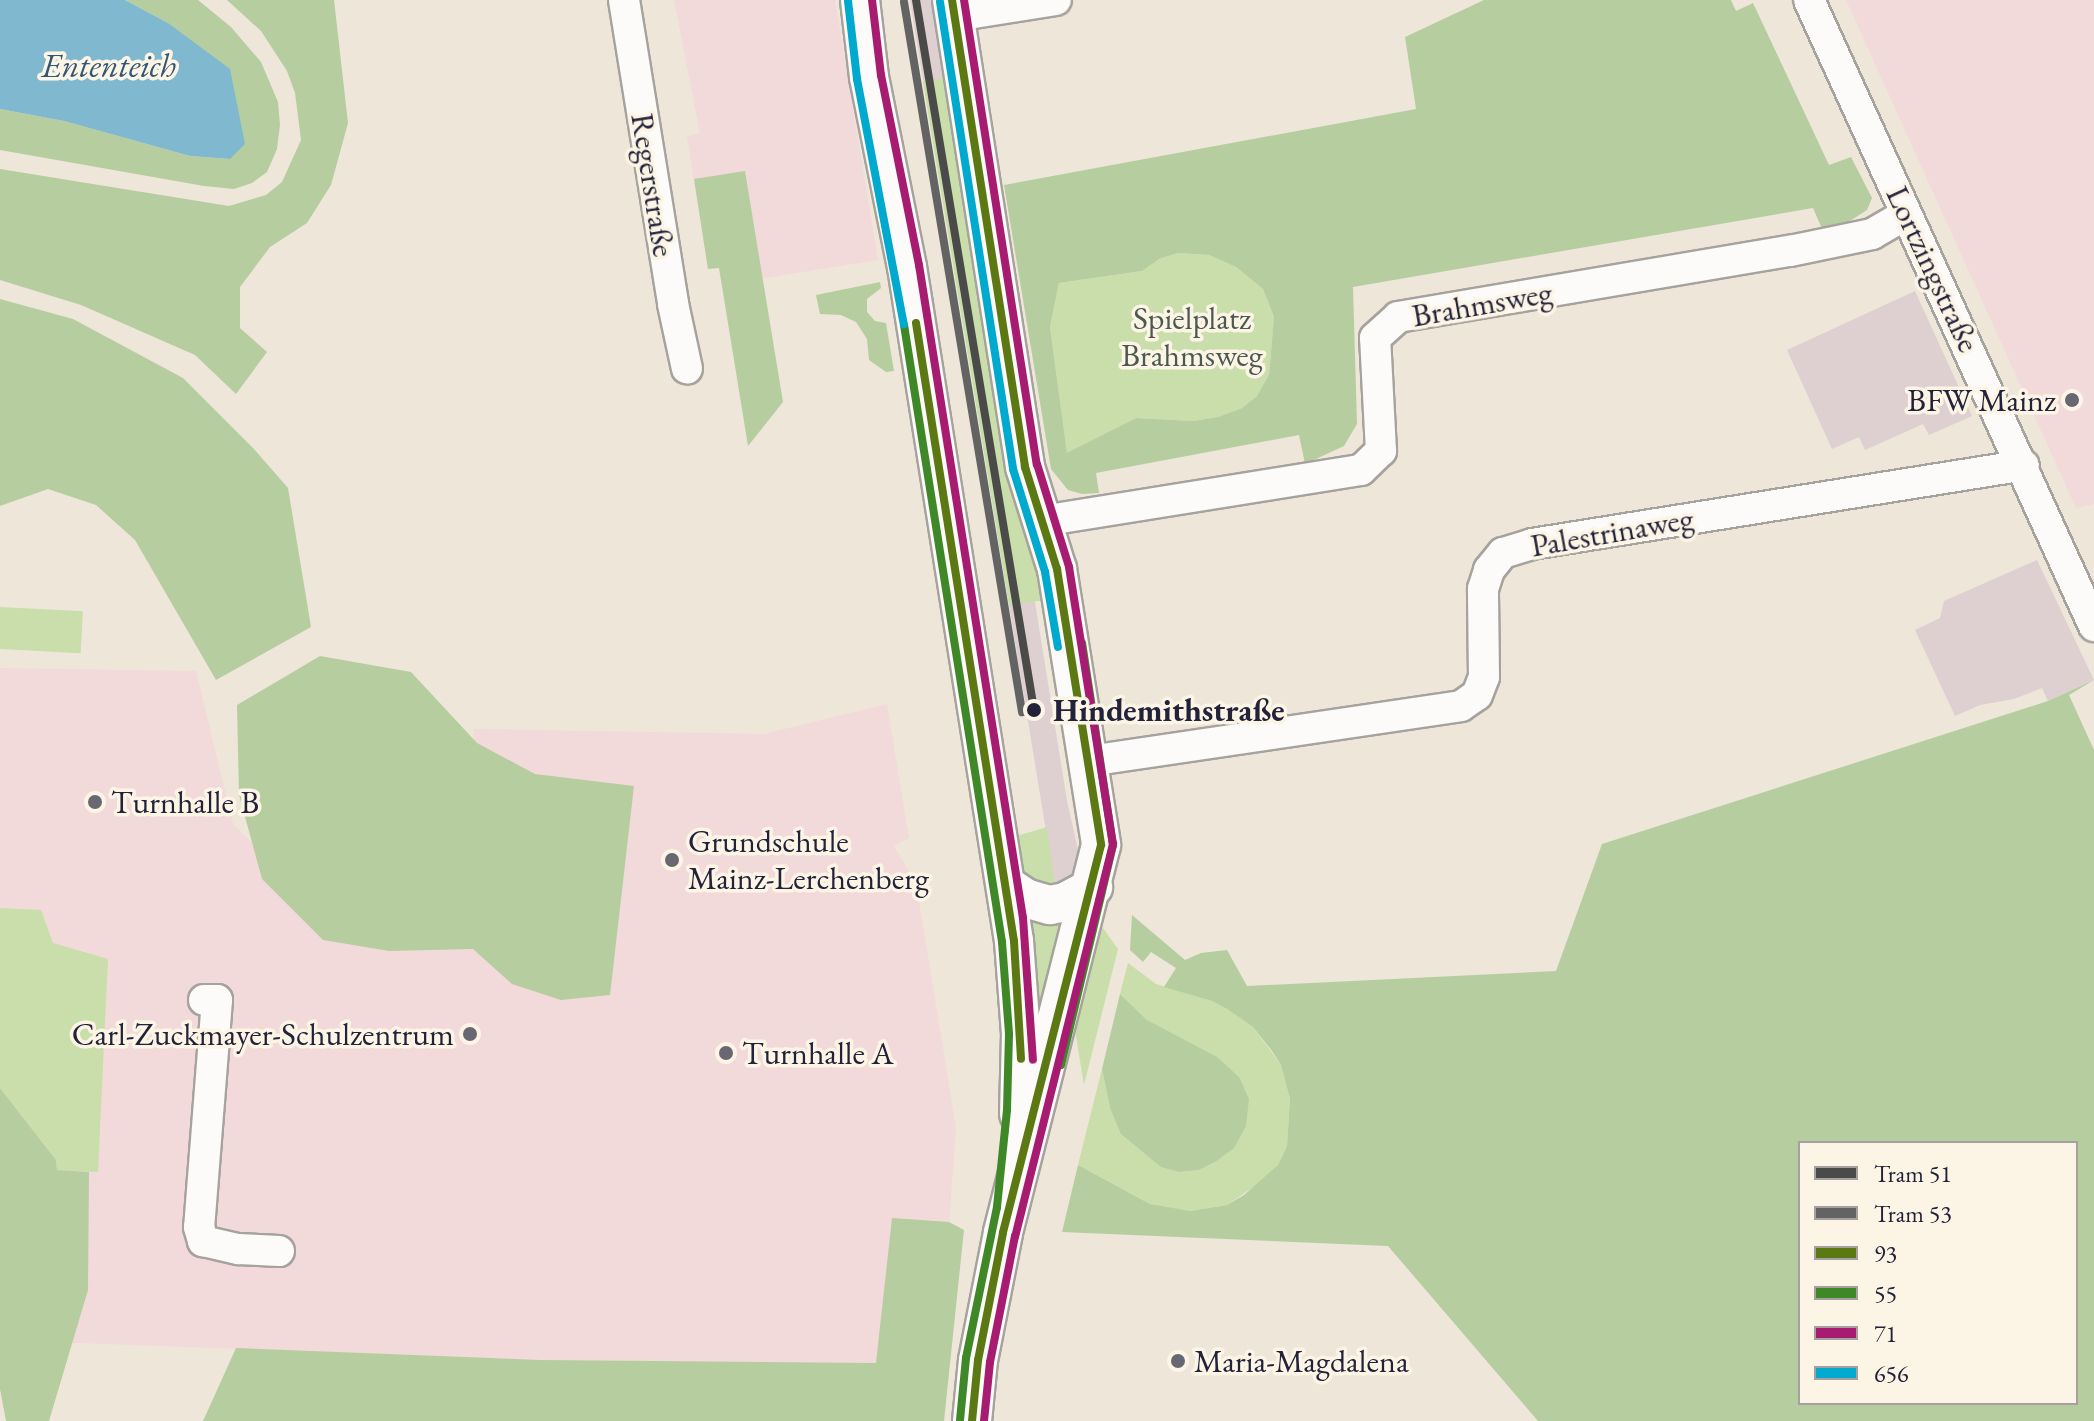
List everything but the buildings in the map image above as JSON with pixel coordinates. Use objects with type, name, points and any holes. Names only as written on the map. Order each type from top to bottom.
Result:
[{"type":"street","name":"Regerstraße","points":[[624,0],[670,289],[687,369]]},
{"type":"street","points":[[860,0],[869,77],[907,267],[1006,885],[1021,1034],[1019,1111],[1009,1209]]},
{"type":"street","points":[[972,1421],[978,1360],[1009,1209],[1093,887],[1101,845],[1057,569],[1025,467],[953,8],[1056,0]]},
{"type":"street","name":"Lortzingstraße","points":[[1809,0],[2024,465],[2094,626]]},
{"type":"street","name":"Brahmsweg","points":[[1042,521],[1361,470],[1381,451],[1375,338],[1398,317],[1790,251],[1872,234],[1906,214]]},
{"type":"street","name":"Palestrinaweg","points":[[1089,761],[1461,706],[1477,695],[1484,677],[1483,589],[1489,570],[1503,553],[1532,544],[2024,465]]},
{"type":"street","points":[[1006,885],[1025,898],[1050,905],[1065,902],[1093,887]]},
{"type":"street","points":[[204,1000],[217,1000],[199,1227],[203,1241],[239,1249],[279,1251]]},
{"type":"shaded area","points":[[674,0],[835,0],[878,260],[722,285],[719,267],[708,269],[687,136],[700,133]]},
{"type":"shaded area","points":[[910,0],[938,0],[1067,801],[1081,863],[1070,878],[1055,886]]},
{"type":"shaded area","points":[[1846,0],[2094,0],[2094,504],[2076,508]]},
{"type":"shaded area","points":[[1915,291],[1972,416],[1929,435],[1923,424],[1865,450],[1859,437],[1832,449],[1787,350]]},
{"type":"shaded area","points":[[2037,560],[2094,680],[2048,701],[2042,688],[2014,699],[1980,705],[1955,716],[1915,630],[1940,618],[1944,601]]},
{"type":"shaded area","name":"Carl-Zuckmayer-Schulzentrum","points":[[0,668],[196,671],[233,824],[342,935],[470,939],[474,729],[764,734],[887,704],[909,838],[894,846],[916,883],[956,1128],[949,1222],[905,1263],[899,1386],[541,1360],[21,1341],[0,1246]]},
{"type":"green space","points":[[125,0],[198,0],[231,27],[261,62],[278,102],[280,125],[277,149],[267,172],[252,183],[234,189],[0,150],[0,109],[64,121],[190,156],[230,159],[168,23]]},
{"type":"green space","points":[[227,0],[334,0],[348,123],[331,185],[307,223],[270,247],[240,287],[240,328],[267,352],[236,394],[195,355],[81,305],[0,280],[0,169],[229,206],[266,195],[282,182],[301,140],[295,93],[287,71],[261,31]]},
{"type":"green space","points":[[1484,0],[1731,0],[1736,11],[1753,3],[1829,165],[1851,157],[1872,198],[1867,210],[1842,226],[1823,231],[1813,208],[1353,287],[1357,424],[1344,446],[1305,464],[1299,435],[1096,473],[1099,493],[1082,494],[1068,490],[1051,469],[1004,185],[1416,109],[1405,37]],"holes":[[[1178,253],[1209,255],[1236,267],[1263,289],[1274,317],[1269,375],[1257,396],[1242,408],[1218,417],[1193,421],[1136,418],[1067,453],[1050,327],[1059,283],[1142,271],[1159,259]]]},
{"type":"green space","points":[[951,77],[1046,600],[1009,605],[923,82]]},
{"type":"green space","points":[[745,171],[783,402],[748,446],[719,268],[708,269],[694,179]]},
{"type":"green space","name":"Spielplatz Brahmsweg","points":[[1178,253],[1209,255],[1236,267],[1263,289],[1274,317],[1269,376],[1257,396],[1242,408],[1218,417],[1193,421],[1136,418],[1067,454],[1050,327],[1059,283],[1142,271],[1159,259]]},
{"type":"green space","points":[[880,282],[881,288],[867,299],[867,312],[875,321],[886,323],[894,371],[886,372],[869,360],[867,339],[856,322],[841,315],[820,314],[816,295]]},
{"type":"green space","points":[[0,299],[73,319],[183,378],[254,449],[288,488],[311,627],[216,680],[135,540],[96,505],[48,489],[0,506]]},
{"type":"green space","points":[[0,607],[83,611],[81,653],[0,649]]},
{"type":"green space","points":[[320,656],[411,672],[477,743],[535,774],[634,786],[610,995],[561,1000],[512,984],[473,949],[389,951],[323,940],[262,879],[239,795],[237,705]]},
{"type":"green space","points":[[2094,680],[2069,695],[2094,750],[2094,1421],[1538,1421],[1388,1246],[1062,1232],[1078,1165],[1150,1204],[1190,1211],[1227,1205],[1244,1195],[1278,1165],[1287,1146],[1290,1099],[1281,1065],[1272,1051],[1253,1027],[1227,1009],[1212,1001],[1164,987],[1176,968],[1151,952],[1143,962],[1130,950],[1132,915],[1185,960],[1201,953],[1227,950],[1247,986],[1556,971],[1602,844],[2048,701]]},
{"type":"green space","points":[[1047,827],[1055,886],[1042,887],[1022,876],[1010,838]]},
{"type":"green space","points":[[0,908],[41,910],[53,943],[108,959],[98,1172],[57,1170],[56,1160],[0,1088]]},
{"type":"green space","points":[[1025,918],[1060,920],[1063,943],[1040,1040]]},
{"type":"green space","points":[[1098,921],[1118,949],[1084,1085],[1073,1018]]},
{"type":"green space","points":[[1128,963],[1156,984],[1212,1001],[1227,1009],[1253,1027],[1281,1065],[1290,1099],[1287,1146],[1278,1165],[1262,1181],[1227,1205],[1190,1211],[1150,1204],[1078,1165],[1102,1069],[1110,1108],[1180,1172],[1199,1170],[1215,1162],[1171,1034],[1147,1020],[1120,994]]},
{"type":"green space","points":[[1120,994],[1147,1020],[1217,1057],[1239,1077],[1249,1099],[1246,1126],[1234,1148],[1215,1162],[1199,1170],[1180,1172],[1161,1167],[1121,1134],[1110,1108],[1102,1069]]},
{"type":"green space","points":[[0,1088],[56,1160],[57,1170],[89,1172],[88,1290],[49,1421],[6,1421],[0,1389]]},
{"type":"green space","points":[[892,1218],[949,1222],[964,1230],[944,1421],[203,1421],[236,1348],[541,1360],[876,1363]]},
{"type":"water","name":"Ententeich","points":[[0,0],[125,0],[168,23],[230,69],[245,144],[230,159],[190,156],[64,121],[0,109]]},
{"type":"tram line","name":"51","points":[[916,0],[1034,710]]},
{"type":"tram line","name":"53","points":[[904,2],[1022,712]]},
{"type":"transit line","name":"71","points":[[872,0],[881,75],[919,265],[1023,918],[1033,1060]]},
{"type":"transit line","name":"93","points":[[952,0],[1025,467],[1057,569],[1101,845],[1003,1233],[978,1360],[972,1421]]},
{"type":"transit line","name":"71","points":[[964,0],[1037,464],[1069,567],[1113,844],[1015,1236],[990,1362],[984,1421]]},
{"type":"transit line","name":"656","points":[[848,1],[857,79],[904,325]]},
{"type":"transit line","name":"656","points":[[940,2],[1013,469],[1045,572],[1058,647]]},
{"type":"transit line","name":"93","points":[[916,323],[1014,941],[1021,1059]]},
{"type":"transit line","name":"55","points":[[904,325],[1002,942],[1009,1034],[1007,1110],[997,1207],[966,1358],[960,1420]]},
{"type":"transit line","name":"55","points":[[1061,1065],[1113,845],[1082,643]]},
{"type":"place","name":"BFW Mainz","points":[[2072,400]]},
{"type":"place","name":"Hindemithstraße","points":[[1034,710]]},
{"type":"place","name":"Turnhalle B","points":[[95,802]]},
{"type":"place","name":"Grundschule Mainz-Lerchenberg","points":[[672,860]]},
{"type":"place","name":"Carl-Zuckmayer-Schulzentrum","points":[[470,1034]]},
{"type":"place","name":"Turnhalle A","points":[[726,1053]]},
{"type":"place","name":"Maria-Magdalena","points":[[1178,1361]]}]
